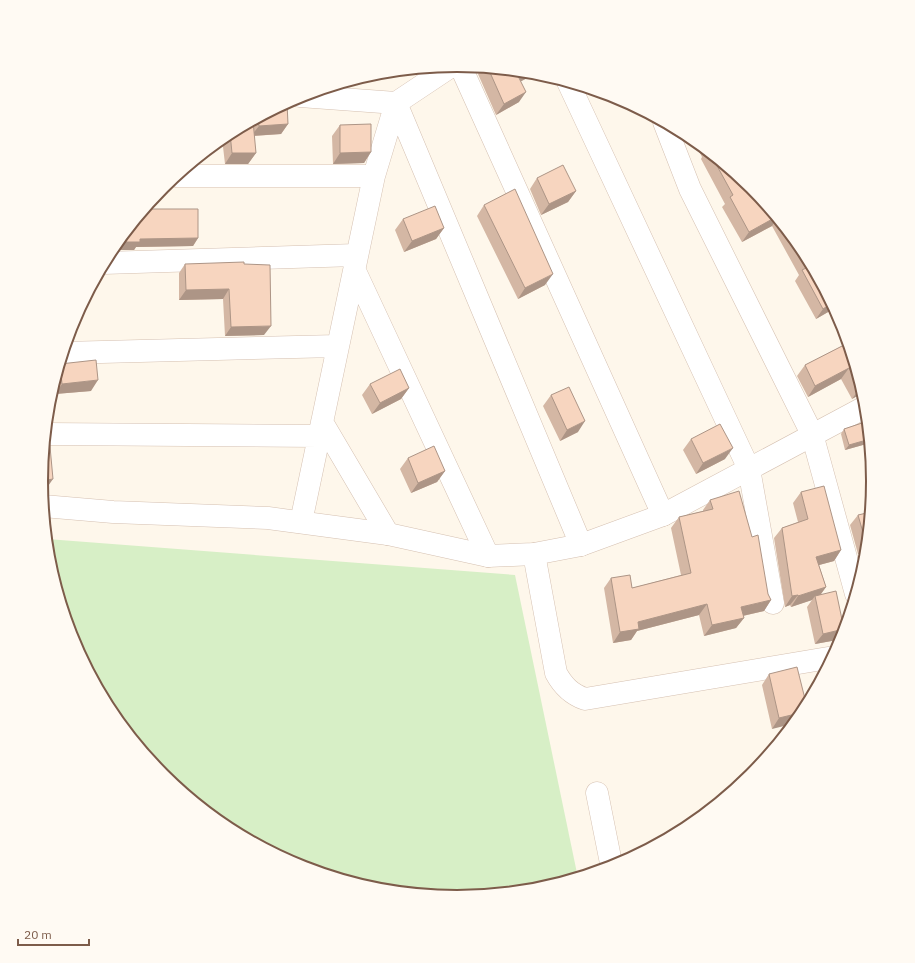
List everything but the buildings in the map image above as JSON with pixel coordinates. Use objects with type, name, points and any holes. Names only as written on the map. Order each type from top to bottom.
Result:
[{"type":"street","points":[[463,72],[663,515]]},
{"type":"street","points":[[317,97],[396,103],[443,73]]},
{"type":"street","points":[[571,88],[749,469],[773,603]]},
{"type":"street","points":[[396,103],[581,545]]},
{"type":"street","points":[[301,522],[374,176],[396,103]]},
{"type":"street","points":[[667,130],[690,189],[812,434],[853,585]]},
{"type":"street","points":[[185,176],[374,176]]},
{"type":"street","points":[[112,263],[355,263]]},
{"type":"street","points":[[355,263],[488,556]]},
{"type":"street","points":[[69,353],[337,346]]},
{"type":"street","points":[[49,507],[113,512],[268,518],[388,534],[488,556],[534,554],[581,545],[663,515],[860,409]]},
{"type":"street","points":[[51,434],[320,429]]},
{"type":"street","points":[[320,429],[388,534]]},
{"type":"street","points":[[534,554],[556,673],[562,684],[578,696],[585,699],[827,658]]},
{"type":"street","points":[[597,793],[611,861]]},
{"type":"green space","points":[[53,539],[515,575],[577,873],[537,883],[511,887],[458,891],[431,890],[378,883],[352,877],[301,860],[276,849],[230,822],[187,789],[150,752],[133,731],[117,709],[90,663],[79,638],[62,587]]}]
